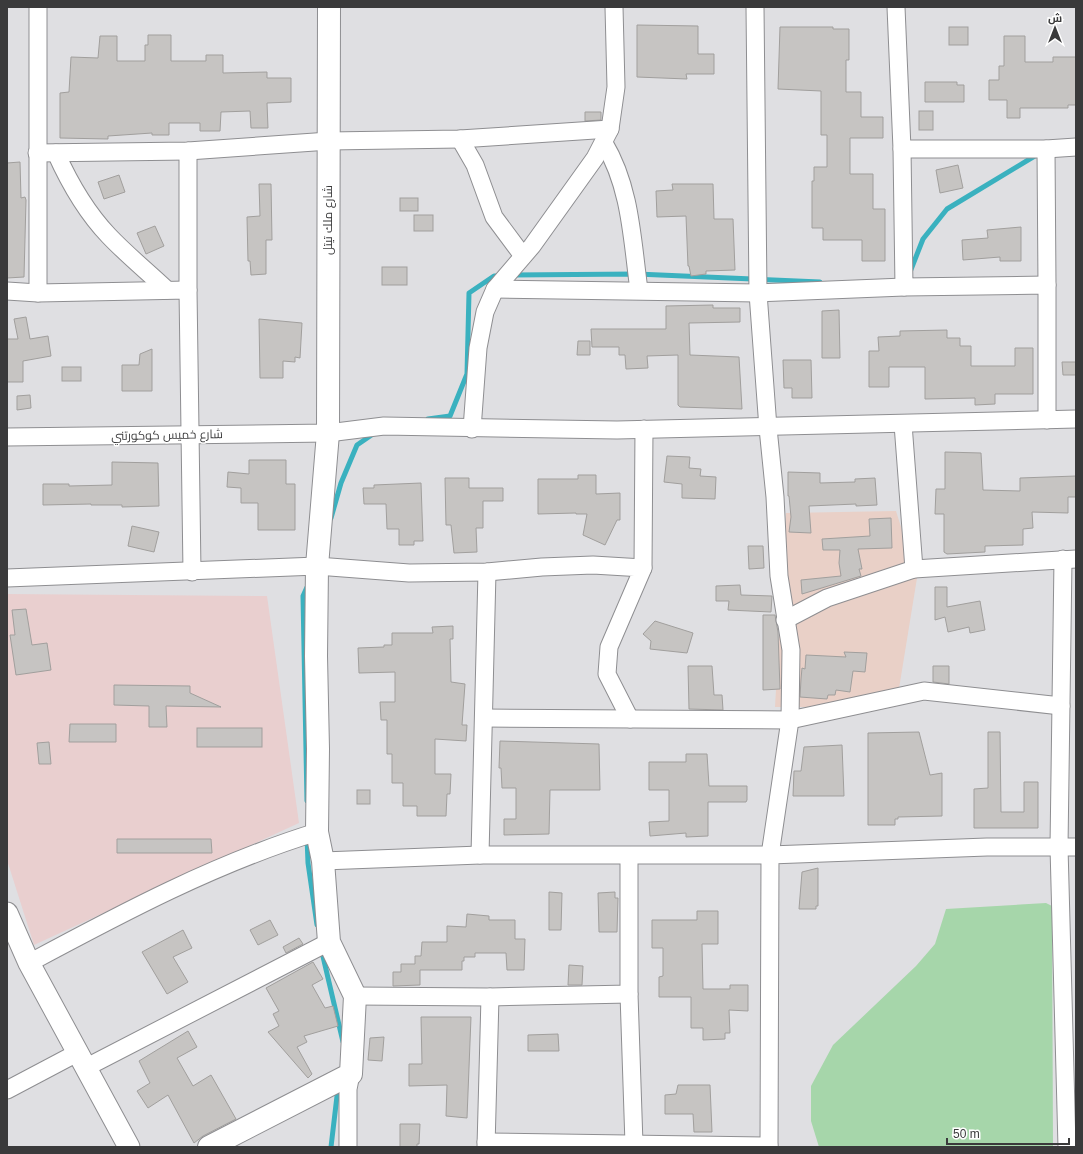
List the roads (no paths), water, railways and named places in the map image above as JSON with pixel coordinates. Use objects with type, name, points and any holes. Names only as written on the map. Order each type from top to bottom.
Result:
[{"type":"main road","name":"شارع ملك تيتل","points":[[328,942],[323,861],[317,832],[318,749],[316,656],[317,566],[328,433],[329,7]]},
{"type":"main road","points":[[210,1147],[351,1074],[355,996],[328,942]]},
{"type":"street","points":[[38,7],[38,293]]},
{"type":"street","points":[[472,428],[478,348],[485,312],[496,289],[523,256],[595,158],[607,136],[616,87],[614,7]]},
{"type":"street","points":[[490,997],[486,1145],[634,1144],[769,1147],[770,855],[790,720],[791,650],[779,576],[775,497],[768,428],[758,293],[755,7]]},
{"type":"street","points":[[896,7],[902,149],[904,287]]},
{"type":"street","points":[[37,154],[188,151],[328,141],[607,136]]},
{"type":"street","points":[[607,136],[614,160],[622,178],[630,215],[639,290]]},
{"type":"street","points":[[460,139],[474,165],[494,217],[523,256]]},
{"type":"street","points":[[902,149],[1046,149],[1076,147]]},
{"type":"street","points":[[1046,149],[1047,420]]},
{"type":"street","points":[[188,151],[189,434],[192,572]]},
{"type":"street","points":[[56,153],[66,175],[85,206],[108,235],[167,290]]},
{"type":"street","points":[[496,289],[758,293],[904,287],[1047,285]]},
{"type":"street","points":[[7,291],[38,293],[188,290]]},
{"type":"street","name":"شارع خميس كوكورتني","points":[[7,437],[328,433],[384,426],[644,429],[768,428],[1076,419]]},
{"type":"street","points":[[903,424],[914,569]]},
{"type":"street","points":[[630,719],[607,674],[607,667],[609,647],[643,568],[644,429]]},
{"type":"street","points":[[785,620],[827,598],[914,569],[1069,559],[1061,706],[1059,847],[1070,1143]]},
{"type":"street","points":[[7,578],[317,566],[409,573],[487,572],[542,567],[593,565],[643,568]]},
{"type":"street","points":[[480,856],[487,572]]},
{"type":"street","points":[[484,718],[790,720],[924,691],[1061,706]]},
{"type":"street","points":[[29,963],[108,920],[229,863],[317,832]]},
{"type":"street","points":[[323,861],[480,856],[770,855],[986,847],[1076,847]]},
{"type":"street","points":[[629,856],[629,994],[634,1144]]},
{"type":"street","points":[[7,913],[29,963],[129,1147]]},
{"type":"street","points":[[7,1090],[81,1060],[328,942]]},
{"type":"street","points":[[355,996],[490,997],[629,994]]},
{"type":"street","points":[[348,1147],[350,1122],[348,1088],[351,1074]]},
{"type":"waterway","points":[[910,272],[923,239],[947,209],[1038,154]]},
{"type":"waterway","points":[[512,275],[637,274],[820,282]]},
{"type":"waterway","points":[[428,419],[450,416],[467,374],[469,293],[494,276],[500,276]]},
{"type":"waterway","points":[[331,518],[341,483],[357,445],[373,434]]},
{"type":"waterway","points":[[307,801],[303,596],[308,585]]},
{"type":"waterway","points":[[307,837],[308,863],[317,925]]},
{"type":"waterway","points":[[321,948],[343,1042]]},
{"type":"waterway","points":[[331,1147],[337,1096],[336,1087]]}]
